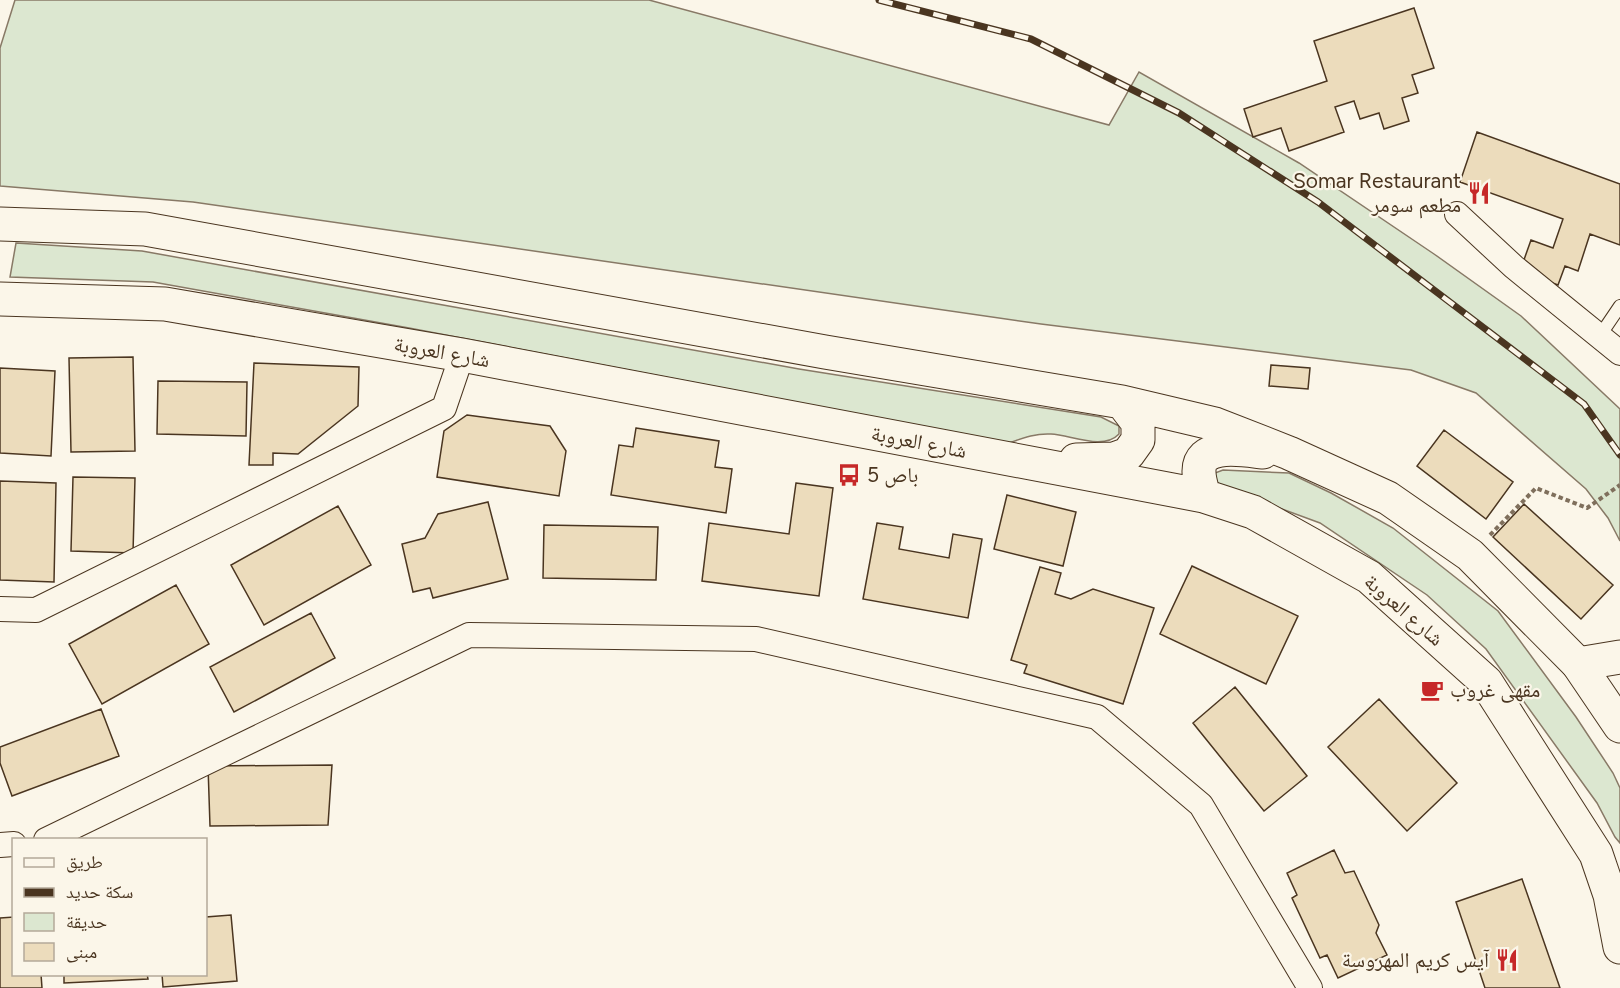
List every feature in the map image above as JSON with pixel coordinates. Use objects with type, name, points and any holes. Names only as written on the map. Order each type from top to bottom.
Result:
[{"type":"main road","points":[[0,224],[145,229],[825,352],[1122,402],[1215,424],[1289,453],[1388,498],[1470,555],[1578,664],[1620,726]]},
{"type":"main road","name":"شارع العروبة","points":[[0,299],[165,304],[462,355],[1204,496],[1253,512],[1369,577],[1486,682],[1596,854],[1615,899],[1620,947]]},
{"type":"main road","points":[[1036,464],[1069,460],[1114,459],[1128,454],[1138,440],[1138,423],[1122,402]]},
{"type":"main road","points":[[1204,496],[1199,465],[1206,454],[1219,450],[1289,453]]},
{"type":"main road","points":[[1578,664],[1620,657]]},
{"type":"street","points":[[1457,214],[1514,267],[1620,353]]},
{"type":"street","points":[[0,609],[36,610],[444,408],[462,355]]},
{"type":"street","points":[[50,838],[469,635],[756,639],[1097,717],[1201,805],[1310,988]]},
{"type":"lane","points":[[1599,337],[1620,306]]},
{"type":"path","points":[[1470,555],[1536,488],[1587,508],[1620,485]]},
{"type":"green space","points":[[15,0],[649,0],[1109,125],[1139,72],[1299,163],[1434,254],[1521,316],[1620,409],[1620,541],[1608,518],[1586,489],[1476,393],[1411,370],[1041,324],[193,202],[0,186],[0,48]]},
{"type":"green space","points":[[16,243],[142,251],[799,369],[1101,417],[1119,426],[1119,434],[1112,439],[1096,442],[1040,434],[1009,443],[409,328],[153,282],[10,277]]},
{"type":"green space","points":[[1223,470],[1289,473],[1331,493],[1393,528],[1498,611],[1576,717],[1613,773],[1620,788],[1620,843],[1597,803],[1486,649],[1427,595],[1320,523],[1225,488],[1214,480],[1215,473]]},
{"type":"building","points":[[1414,8],[1434,68],[1412,75],[1418,93],[1402,98],[1409,121],[1384,129],[1379,113],[1360,119],[1354,101],[1335,107],[1344,132],[1289,151],[1281,128],[1253,137],[1244,109],[1327,81],[1314,41]]},
{"type":"building","points":[[1477,132],[1620,184],[1620,245],[1590,234],[1578,271],[1565,266],[1558,285],[1520,271],[1531,240],[1553,248],[1563,219],[1460,182]]},
{"type":"building","points":[[133,357],[135,451],[71,452],[69,358]]},
{"type":"building","points":[[254,363],[359,367],[358,406],[298,454],[273,453],[273,465],[249,465]]},
{"type":"building","points":[[1271,365],[1310,368],[1308,389],[1269,386]]},
{"type":"building","points":[[0,368],[55,371],[51,456],[0,453]]},
{"type":"building","points":[[158,381],[247,382],[246,436],[157,434]]},
{"type":"building","points":[[467,415],[550,426],[566,451],[559,496],[437,477],[444,431]]},
{"type":"building","points":[[636,428],[719,441],[715,467],[732,469],[726,513],[611,495],[619,445],[633,447]]},
{"type":"building","points":[[1444,430],[1513,482],[1486,519],[1417,466]]},
{"type":"building","points":[[73,477],[135,478],[133,553],[71,551]]},
{"type":"building","points":[[0,481],[56,483],[54,582],[0,580]]},
{"type":"building","points":[[796,483],[833,488],[819,596],[702,581],[709,523],[789,534]]},
{"type":"building","points":[[1007,495],[1076,512],[1063,566],[994,549]]},
{"type":"building","points":[[488,502],[508,579],[433,598],[430,588],[413,592],[402,544],[425,538],[438,514]]},
{"type":"building","points":[[1524,504],[1613,585],[1581,619],[1493,537]]},
{"type":"building","points":[[338,506],[371,565],[264,625],[231,565]]},
{"type":"building","points":[[877,523],[903,527],[899,549],[949,558],[953,534],[982,539],[968,618],[863,599]]},
{"type":"building","points":[[544,525],[658,527],[656,580],[543,578]]},
{"type":"building","points":[[1192,566],[1298,616],[1266,684],[1160,634]]},
{"type":"building","points":[[1040,567],[1061,573],[1055,594],[1071,599],[1093,589],[1154,608],[1123,704],[1024,673],[1027,665],[1011,660]]},
{"type":"building","points":[[176,585],[209,644],[102,704],[69,644]]},
{"type":"building","points":[[311,613],[335,658],[234,712],[210,667]]},
{"type":"building","points":[[1235,687],[1307,776],[1264,811],[1193,723]]},
{"type":"building","points":[[1379,699],[1457,783],[1407,831],[1328,747]]},
{"type":"building","points":[[101,709],[119,756],[12,796],[0,763],[0,747]]},
{"type":"building","points":[[332,765],[328,825],[210,826],[208,766]]},
{"type":"building","points":[[1334,850],[1345,873],[1354,871],[1379,925],[1376,933],[1387,955],[1338,978],[1327,955],[1320,958],[1292,898],[1297,895],[1287,873]]},
{"type":"building","points":[[1522,879],[1560,988],[1485,988],[1456,902]]},
{"type":"building","points":[[231,915],[237,981],[163,987],[162,976],[207,976],[207,917]]},
{"type":"building","points":[[12,917],[12,976],[41,976],[42,988],[0,988],[0,918]]},
{"type":"building","points":[[64,976],[147,976],[148,979],[64,983]]},
{"type":"railway","points":[[879,0],[1031,39],[1179,113],[1318,202],[1584,404],[1620,455]]},
{"type":"place","name":"Somar Restaurant مطعم سومر","points":[[1479,193]]},
{"type":"place","name":"باص 5","points":[[849,475]]},
{"type":"place","name":"مقهى غروب","points":[[1432,690]]},
{"type":"place","name":"آيس كريم المهروسة","points":[[1507,960]]}]
